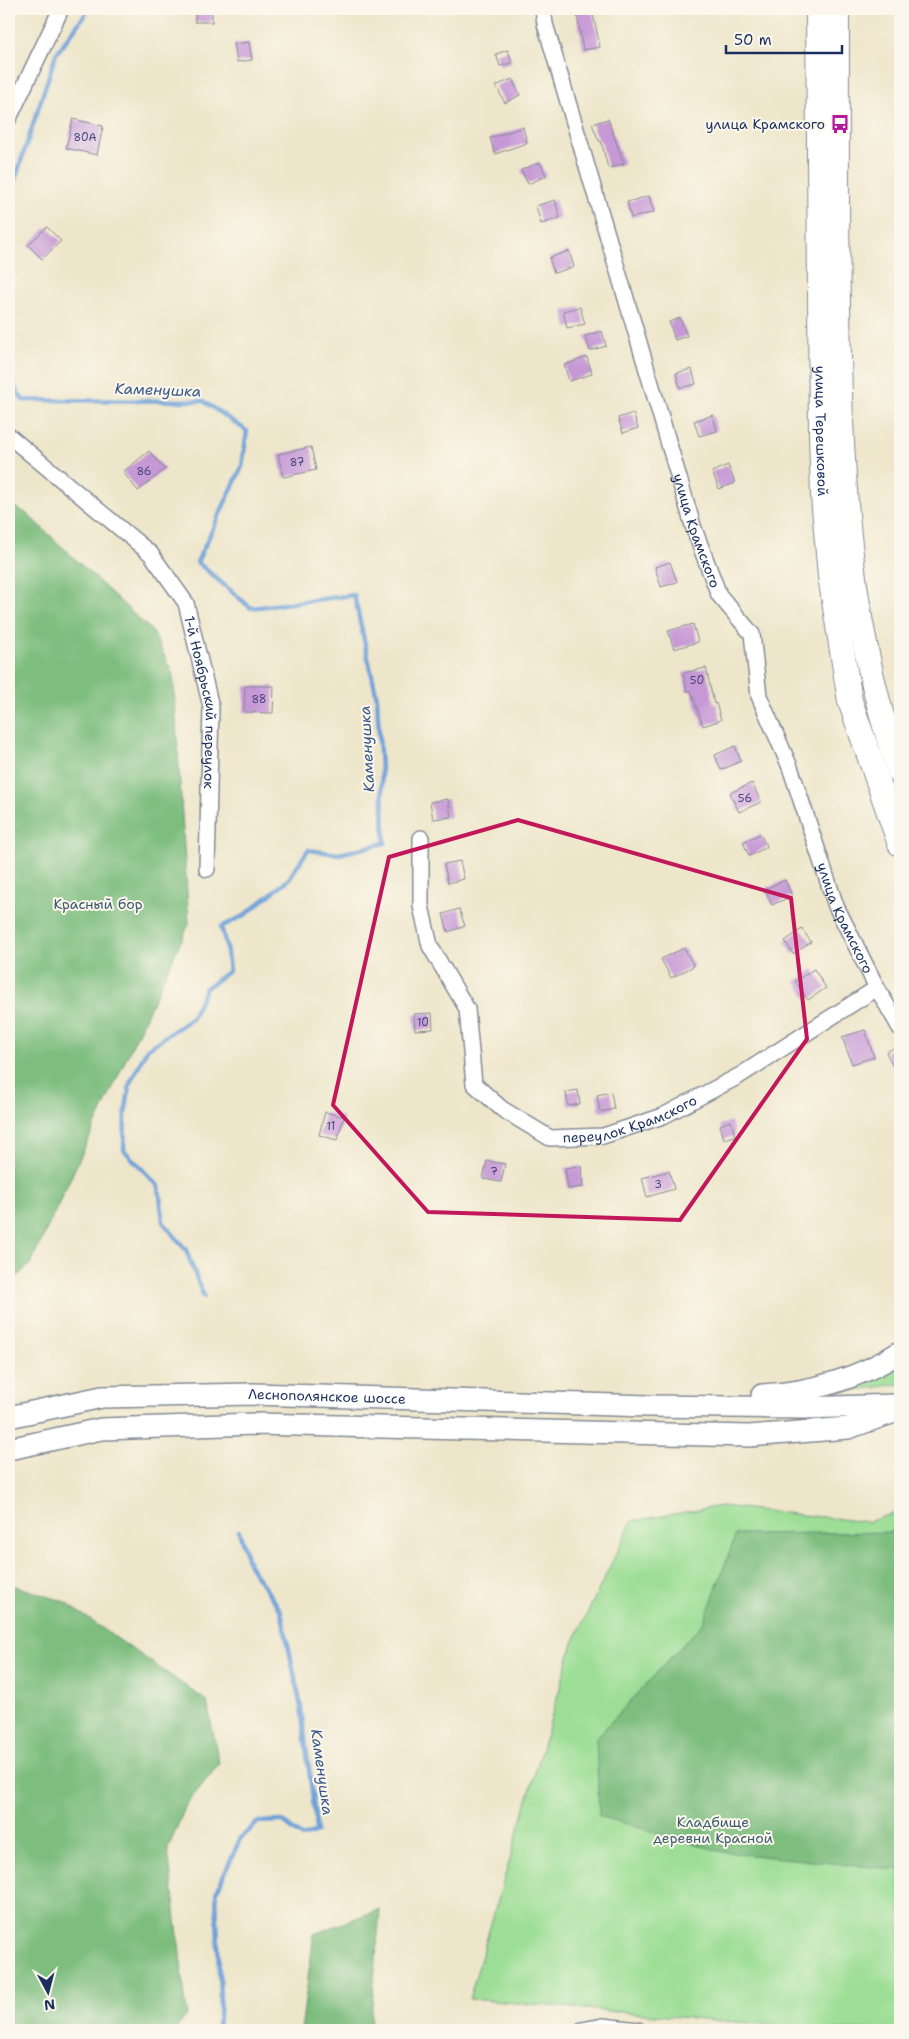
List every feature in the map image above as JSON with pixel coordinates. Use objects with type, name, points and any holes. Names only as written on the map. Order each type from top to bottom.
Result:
[{"type":"main road","name":"улица Терешковой","points":[[818,9],[821,435],[823,496],[830,576],[850,701],[900,844]]},
{"type":"main road","name":"улица Терешковой","points":[[837,9],[838,316],[842,464],[848,539],[875,686],[900,772]]},
{"type":"main road","points":[[648,1406],[785,1394],[822,1387],[851,1376],[900,1352]]},
{"type":"main road","name":"Леснополянское шоссе","points":[[9,1418],[102,1397],[253,1394],[648,1406]]},
{"type":"main road","points":[[648,1406],[804,1408],[900,1405]]},
{"type":"main road","points":[[848,1428],[900,1410]]},
{"type":"main road","points":[[9,1449],[101,1429],[256,1424],[749,1436],[900,1422]]},
{"type":"street","points":[[9,118],[24,82],[61,9]]},
{"type":"street","name":"улица Крамского","points":[[542,9],[547,33],[694,529],[719,595],[752,634],[759,696],[790,767],[836,906],[877,988],[900,1028]]},
{"type":"street","points":[[9,90],[24,82]]},
{"type":"street","name":"1-й Ноябрьский переулок","points":[[9,436],[151,554],[186,603],[210,707],[207,869]]},
{"type":"street","name":"переулок Крамского","points":[[421,838],[421,906],[430,946],[467,1010],[474,1084],[502,1109],[550,1138],[602,1136],[663,1116],[739,1076],[877,988]]},
{"type":"street","points":[[582,2030],[603,2026],[638,2030]]},
{"type":"highlighted area","points":[[518,820],[791,898],[807,1039],[680,1220],[428,1212],[333,1105],[389,857]]},
{"type":"green space","name":"Красный бор","points":[[9,504],[26,513],[153,632],[173,674],[189,924],[31,1263],[9,1285]]},
{"type":"green space","points":[[900,1360],[900,1384],[839,1392]]},
{"type":"green space","name":"Кладбище деревни Красной","points":[[721,1506],[868,1522],[900,1511],[900,2030],[830,2030],[469,1999],[573,1643],[632,1521]]},
{"type":"green space","points":[[900,1532],[900,1870],[723,1852],[599,1816],[596,1738],[704,1622],[736,1534]]},
{"type":"green space","points":[[9,1584],[63,1601],[207,1701],[219,1764],[186,1805],[168,1849],[187,2015],[175,2030],[9,2030]]},
{"type":"green space","points":[[380,1909],[370,2030],[301,2030],[314,1934]]},
{"type":"building","points":[[195,9],[212,9],[212,22],[195,22]]},
{"type":"building","points":[[576,9],[592,9],[600,47],[583,50]]},
{"type":"building","points":[[249,42],[252,60],[237,62],[234,44]]},
{"type":"building","points":[[508,50],[512,63],[500,66],[496,54]]},
{"type":"building","points":[[512,79],[520,95],[505,103],[496,86]]},
{"type":"building","points":[[73,119],[103,126],[97,155],[66,148]]},
{"type":"building","points":[[608,119],[624,164],[608,168],[601,141],[599,141],[592,124]]},
{"type":"building","points":[[523,127],[527,143],[495,154],[490,138]]},
{"type":"building","points":[[540,162],[546,176],[528,184],[521,170]]},
{"type":"building","points":[[649,196],[654,212],[631,218],[627,202]]},
{"type":"building","points":[[555,200],[560,218],[541,224],[536,206]]},
{"type":"building","points":[[47,227],[61,241],[42,259],[28,245]]},
{"type":"building","points":[[569,251],[574,267],[554,273],[549,258]]},
{"type":"building","points":[[580,307],[585,324],[567,328],[563,311]]},
{"type":"building","points":[[680,318],[687,336],[675,340],[669,322]]},
{"type":"building","points":[[602,331],[606,346],[590,351],[585,336]]},
{"type":"building","points":[[587,357],[592,374],[569,381],[564,365]]},
{"type":"building","points":[[692,369],[696,384],[680,388],[676,373]]},
{"type":"building","points":[[633,413],[638,428],[623,433],[618,418]]},
{"type":"building","points":[[713,415],[717,431],[699,436],[694,421]]},
{"type":"building","points":[[311,447],[316,470],[283,477],[278,454]]},
{"type":"building","points":[[149,451],[165,469],[138,491],[123,472]]},
{"type":"building","points":[[728,465],[735,483],[719,489],[712,472]]},
{"type":"building","points":[[670,562],[677,582],[661,587],[655,567]]},
{"type":"building","points":[[693,624],[698,642],[674,649],[668,631]]},
{"type":"building","points":[[706,668],[714,704],[716,703],[721,720],[703,726],[691,691],[687,691],[683,673]]},
{"type":"building","points":[[245,686],[274,686],[273,713],[244,712]]},
{"type":"building","points":[[735,746],[741,761],[721,770],[715,755]]},
{"type":"building","points":[[752,783],[761,802],[739,812],[730,793]]},
{"type":"building","points":[[448,799],[451,817],[433,819],[430,802]]},
{"type":"building","points":[[760,834],[767,847],[749,856],[743,842]]},
{"type":"building","points":[[460,861],[464,879],[448,883],[444,864]]},
{"type":"building","points":[[785,880],[792,896],[772,905],[765,889]]},
{"type":"building","points":[[459,909],[465,926],[448,932],[443,914]]},
{"type":"building","points":[[802,929],[811,942],[793,954],[785,941]]},
{"type":"building","points":[[684,948],[694,966],[671,978],[661,959]]},
{"type":"building","points":[[814,969],[826,988],[808,1000],[795,981]]},
{"type":"building","points":[[432,1013],[433,1029],[415,1030],[414,1014]]},
{"type":"building","points":[[865,1030],[874,1057],[852,1064],[842,1037]]},
{"type":"building","points":[[900,1045],[900,1081],[886,1052]]},
{"type":"building","points":[[578,1090],[580,1104],[568,1106],[566,1092]]},
{"type":"building","points":[[611,1092],[614,1109],[600,1112],[597,1095]]},
{"type":"building","points":[[325,1112],[344,1117],[337,1140],[319,1135]]},
{"type":"building","points":[[731,1121],[735,1136],[724,1139],[720,1125]]},
{"type":"building","points":[[487,1161],[505,1164],[501,1182],[483,1179]]},
{"type":"building","points":[[581,1166],[583,1187],[568,1189],[565,1168]]},
{"type":"building","points":[[669,1171],[674,1189],[647,1197],[642,1178]]},
{"type":"waterway","name":"Каменушка","points":[[9,198],[56,54],[89,9]]},
{"type":"waterway","name":"Каменушка","points":[[9,378],[23,400],[203,401],[247,431],[242,467],[197,562],[251,608],[354,595],[377,698],[385,843],[339,854],[308,850],[288,880],[245,915],[221,927],[226,945],[229,971],[206,988],[191,1019],[147,1049],[130,1083],[125,1115],[124,1150],[159,1187],[163,1222],[186,1250],[204,1297]]},
{"type":"waterway","name":"Каменушка","points":[[218,2030],[220,1997],[216,1893],[240,1839],[258,1822],[282,1821],[302,1837],[317,1832],[301,1707],[281,1611],[249,1565],[239,1531]]},
{"type":"place","name":"улица Крамского","points":[[840,124]]}]
